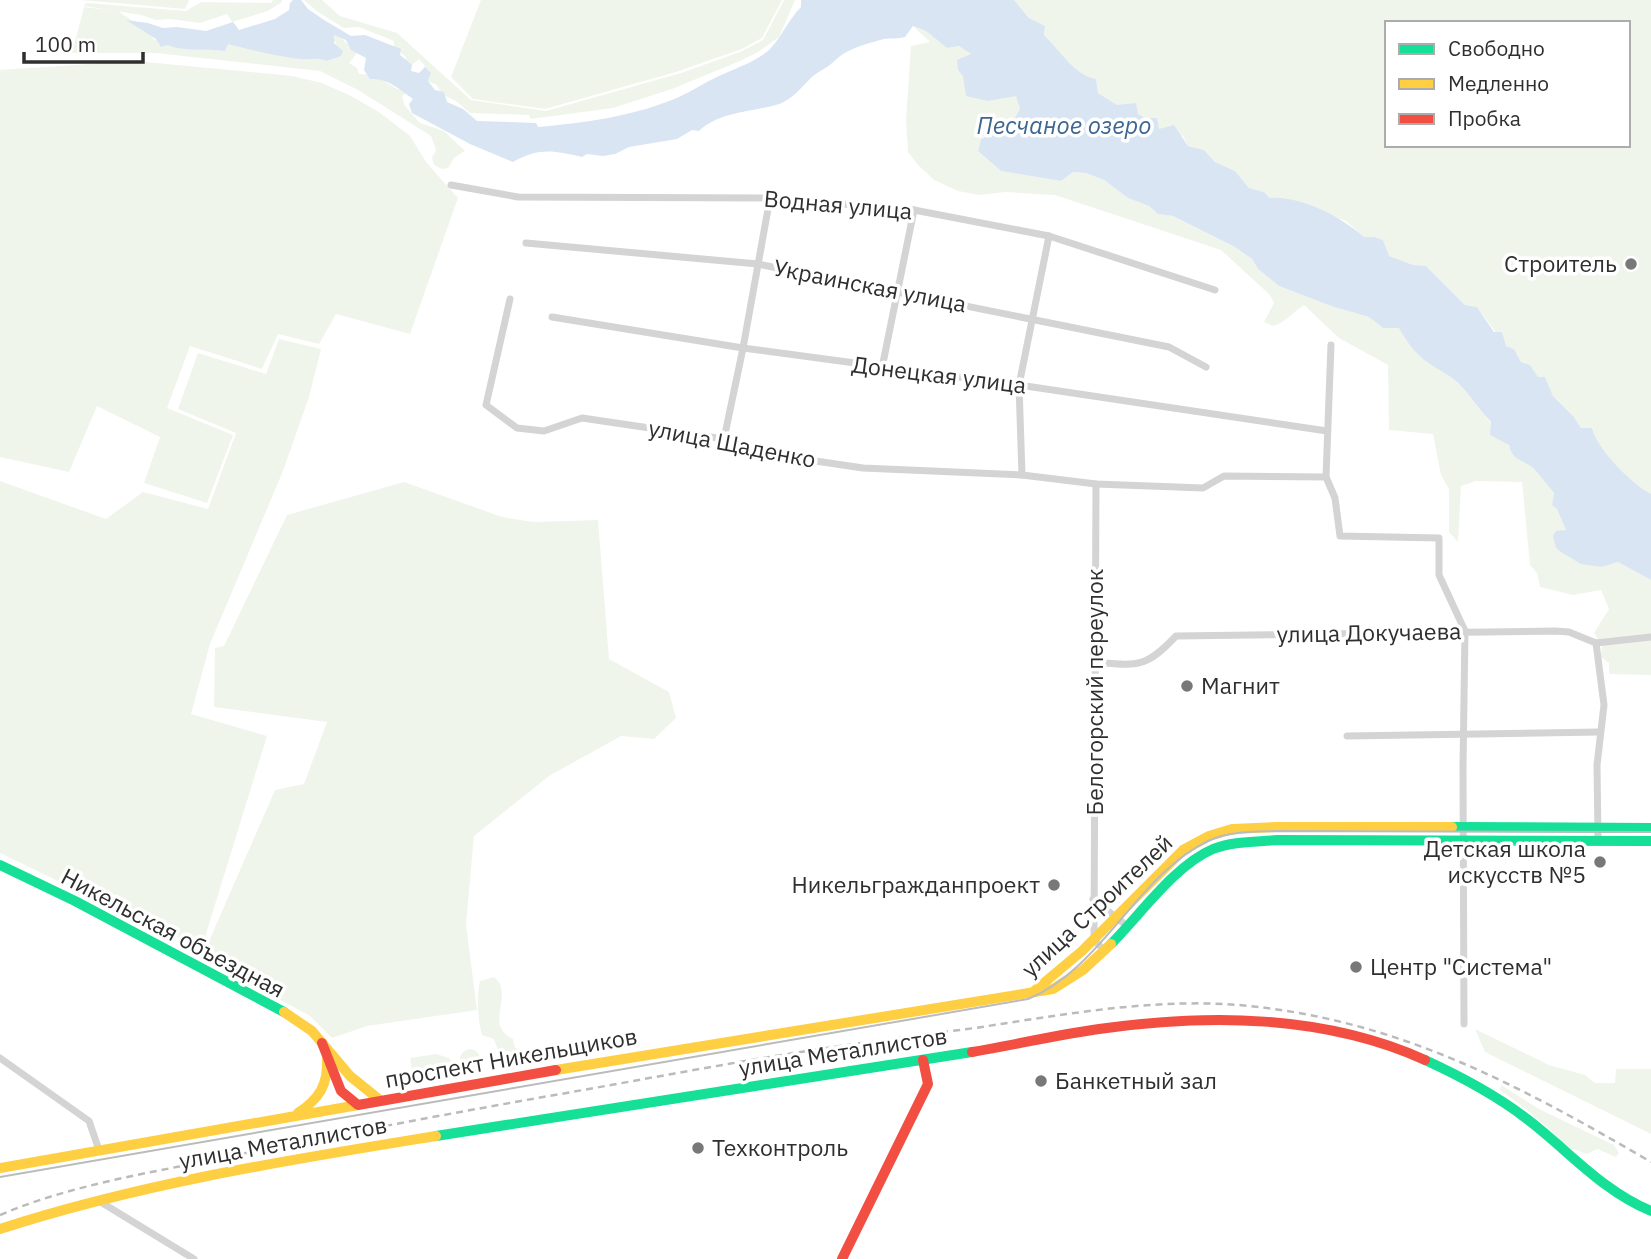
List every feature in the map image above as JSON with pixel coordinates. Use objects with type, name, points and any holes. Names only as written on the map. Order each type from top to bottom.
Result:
[{"type":"main road","name":"улица Строителей","points":[[1030,994],[1094,940],[1183,850],[1202,839],[1232,830],[1277,827],[1651,828]]},
{"type":"main road","name":"улица Строителей","points":[[1030,994],[1066,984],[1082,973],[1194,860],[1231,843],[1277,840],[1651,841]]},
{"type":"main road","name":"Никельская объездная","points":[[0,864],[300,1021],[351,1076],[381,1101]]},
{"type":"main road","name":"проспект Никельщиков","points":[[0,1168],[292,1117],[334,1109],[354,1102],[381,1101],[661,1051],[1030,994]]},
{"type":"main road","name":"улица Металлистов","points":[[0,1229],[46,1213],[203,1175],[388,1143],[923,1060],[1098,1029],[1163,1022],[1318,1027],[1354,1034],[1391,1047],[1496,1097],[1524,1117],[1607,1188],[1651,1212]]},
{"type":"main road","points":[[324,1047],[341,1091],[354,1102]]},
{"type":"main road","points":[[292,1117],[320,1097],[325,1089],[328,1068],[324,1047]]},
{"type":"main road","points":[[842,1259],[928,1084],[923,1060]]},
{"type":"main road","points":[[351,1076],[355,1086],[354,1102]]},
{"type":"street","name":"Водная улица","points":[[451,185],[518,197],[769,198],[914,210],[1049,236],[1215,290]]},
{"type":"street","points":[[724,439],[769,198]]},
{"type":"street","points":[[882,368],[914,210]]},
{"type":"street","points":[[1022,475],[1019,385],[1049,236]]},
{"type":"street","name":"Украинская улица","points":[[526,243],[758,264],[1170,347],[1206,367]]},
{"type":"street","name":"улица Щаденко","points":[[510,299],[486,405],[517,428],[544,431],[582,418],[724,439],[795,457],[863,468],[1022,475],[1096,484],[1203,488],[1224,476],[1326,477]]},
{"type":"street","name":"Донецкая улица","points":[[552,317],[743,348],[1019,385],[1327,431]]},
{"type":"street","points":[[1331,345],[1326,477],[1335,498],[1340,536],[1439,538],[1439,575],[1465,631],[1465,1024]]},
{"type":"street","name":"Белогорский переулок","points":[[1094,940],[1096,484]]},
{"type":"street","name":"улица Докучаева","points":[[1096,662],[1139,664],[1150,660],[1176,636],[1569,632],[1596,643],[1651,637]]},
{"type":"street","points":[[1596,643],[1604,705],[1599,732],[1598,840]]},
{"type":"street","points":[[1347,736],[1599,732]]},
{"type":"street","points":[[1277,827],[1277,840]]},
{"type":"street","points":[[1344,827],[1344,840]]},
{"type":"street","points":[[1567,828],[1567,840]]},
{"type":"street","points":[[1135,898],[1141,911]]},
{"type":"street","points":[[1093,899],[1127,926]]},
{"type":"street","points":[[1126,907],[1141,911]]},
{"type":"street","points":[[1094,940],[1104,950]]},
{"type":"street","points":[[1082,951],[1093,961]]},
{"type":"street","points":[[0,1058],[89,1121],[99,1150]]},
{"type":"street","points":[[99,1201],[194,1259]]},
{"type":"shaded area","points":[[81,0],[189,0],[185,9]]},
{"type":"shaded area","points":[[273,0],[282,2],[268,11],[232,22],[227,14],[200,23],[156,20],[84,6],[86,3],[186,11],[201,2],[271,3]]},
{"type":"shaded area","points":[[304,0],[322,0],[340,16],[397,33],[471,100],[546,111],[681,73],[740,52],[763,40],[784,0],[795,0],[779,37],[740,61],[672,89],[613,108],[531,119],[529,115],[470,113],[456,101],[441,94],[437,85],[429,82],[421,73],[425,66],[419,59],[412,65],[405,63],[406,57],[394,47],[394,41],[359,27],[344,28]]},
{"type":"shaded area","points":[[481,0],[782,0],[762,38],[742,49],[676,72],[545,109],[473,99],[451,77]]},
{"type":"shaded area","points":[[1014,0],[1651,0],[1651,494],[1616,465],[1601,446],[1592,428],[1582,429],[1553,396],[1545,377],[1538,377],[1530,365],[1521,362],[1514,349],[1506,346],[1477,307],[1465,305],[1426,266],[1413,265],[1388,256],[1374,237],[1364,237],[1346,221],[1293,200],[1270,198],[1264,192],[1249,188],[1235,171],[1215,162],[1204,150],[1188,146],[1183,136],[1159,129],[1145,118],[1117,105],[1098,93],[1096,79],[1081,73],[1044,35],[1045,26],[1029,18]]},
{"type":"shaded area","points":[[84,7],[118,11],[149,32],[154,40],[221,37],[334,48],[336,43],[328,35],[339,33],[345,42],[359,51],[349,63],[357,68],[359,74],[380,78],[407,92],[402,96],[405,106],[420,123],[444,131],[465,151],[454,158],[448,168],[442,169],[434,165],[432,158],[436,150],[431,136],[358,90],[320,71],[156,53],[72,53]]},
{"type":"shaded area","points":[[913,26],[926,31],[947,48],[959,46],[971,54],[963,75],[988,101],[1016,95],[1020,109],[1012,123],[981,138],[978,151],[1001,171],[1061,181],[1073,172],[1086,173],[1104,180],[1128,198],[1149,206],[1158,214],[1173,216],[1235,247],[1252,259],[1258,269],[1279,286],[1369,317],[1383,328],[1400,328],[1405,339],[1427,362],[1440,368],[1461,386],[1509,446],[1512,455],[1540,475],[1554,493],[1552,505],[1557,509],[1566,530],[1602,567],[1618,562],[1651,580],[1651,675],[1609,674],[1609,663],[1601,657],[1602,646],[1594,633],[1609,609],[1601,590],[1573,595],[1540,587],[1537,573],[1530,565],[1522,482],[1476,481],[1461,486],[1458,542],[1449,532],[1449,489],[1441,475],[1433,434],[1389,430],[1388,365],[1339,338],[1304,305],[1273,326],[1264,322],[1274,303],[1270,295],[1221,250],[1055,195],[1005,192],[979,195],[958,191],[934,180],[908,152],[906,120],[911,46],[930,42]]},
{"type":"shaded area","points":[[135,61],[292,76],[322,83],[379,112],[410,136],[426,162],[458,198],[410,334],[336,314],[319,344],[278,334],[262,369],[190,346],[167,408],[233,435],[207,503],[144,483],[160,437],[97,406],[69,472],[0,457],[0,70]]},
{"type":"shaded area","points":[[279,339],[321,349],[309,397],[283,471],[210,644],[191,714],[267,736],[202,947],[155,928],[0,853],[0,481],[106,519],[143,492],[208,509],[236,433],[178,409],[198,353],[266,374]]},
{"type":"shaded area","points":[[404,482],[502,517],[533,522],[598,520],[609,659],[669,692],[676,718],[654,739],[621,736],[549,776],[474,836],[466,925],[477,1010],[367,1026],[332,1038],[310,1016],[202,957],[275,790],[304,784],[327,722],[214,707],[215,648],[224,646],[287,515]]},
{"type":"shaded area","points":[[494,977],[502,992],[500,1026],[504,1033],[513,1039],[515,1048],[524,1050],[528,1056],[523,1067],[510,1070],[504,1068],[494,1039],[482,1035],[478,1008],[480,981]]},
{"type":"shaded area","points":[[1475,1029],[1549,1065],[1585,1075],[1595,1083],[1615,1083],[1616,1069],[1651,1069],[1651,1134],[1485,1052]]},
{"type":"shaded area","points":[[470,1049],[477,1052],[480,1059],[477,1066],[470,1069],[463,1066],[460,1059],[463,1052]]},
{"type":"shaded area","points":[[436,1054],[452,1061],[449,1071],[413,1077],[410,1058]]},
{"type":"shaded area","points":[[1501,1085],[1539,1109],[1614,1145],[1619,1153],[1616,1157],[1597,1149],[1587,1154],[1565,1146],[1556,1135],[1500,1090]]},
{"type":"water","name":"Песчаное озеро","points":[[293,0],[301,0],[308,9],[351,36],[365,35],[401,49],[400,55],[412,65],[411,71],[419,73],[425,67],[431,73],[428,81],[435,90],[444,92],[447,102],[463,109],[477,121],[536,123],[538,127],[610,118],[679,97],[763,55],[778,40],[801,7],[801,0],[1014,0],[1029,18],[1045,26],[1044,35],[1074,67],[1096,79],[1098,93],[1117,105],[1136,103],[1138,114],[1145,118],[1157,118],[1159,129],[1174,125],[1188,146],[1204,150],[1215,162],[1235,171],[1249,188],[1264,192],[1270,198],[1308,204],[1333,215],[1364,237],[1383,240],[1389,256],[1413,265],[1426,266],[1465,305],[1477,307],[1494,332],[1502,332],[1506,346],[1514,349],[1521,362],[1530,365],[1538,377],[1545,377],[1553,396],[1581,428],[1592,428],[1601,446],[1616,465],[1651,494],[1651,580],[1618,562],[1602,567],[1581,564],[1556,548],[1553,536],[1556,531],[1566,530],[1557,509],[1552,505],[1554,493],[1534,469],[1512,454],[1509,445],[1490,435],[1491,422],[1467,393],[1419,355],[1399,328],[1383,328],[1369,317],[1279,286],[1258,269],[1252,259],[1235,247],[1173,216],[1158,214],[1149,206],[1128,198],[1104,180],[1086,173],[1073,172],[1061,181],[1001,171],[978,151],[981,139],[1012,123],[1020,109],[1016,96],[988,101],[966,96],[957,60],[971,54],[959,46],[947,48],[926,31],[913,26],[905,37],[884,39],[852,49],[815,74],[782,103],[726,116],[699,131],[692,130],[677,139],[629,147],[603,156],[587,154],[582,157],[539,152],[513,162],[470,144],[412,113],[409,104],[413,99],[388,82],[370,79],[364,70],[366,58],[351,50],[346,40],[334,35],[334,43],[343,51],[341,56],[326,61],[281,56],[228,44],[225,51],[167,45],[161,47],[156,39],[126,20],[163,28],[206,31],[233,22],[239,30],[275,19],[289,10]]},
{"type":"tram line","points":[[0,1177],[1028,999],[1054,985],[1077,966],[1160,876],[1183,856],[1224,835],[1277,831],[1651,832]]},
{"type":"railway","points":[[0,1215],[76,1189],[128,1177],[333,1136],[727,1064],[1073,1013],[1173,1004],[1239,1005],[1297,1013],[1351,1024],[1403,1040],[1503,1082],[1651,1162]]},
{"type":"traffic: fast","points":[[1452,827],[1651,828]]},
{"type":"traffic: fast","points":[[1111,944],[1172,878],[1199,856],[1228,844],[1277,840],[1651,841]]},
{"type":"traffic: fast","points":[[0,865],[75,901],[284,1012]]},
{"type":"traffic: fast","points":[[436,1136],[972,1052]]},
{"type":"traffic: fast","points":[[1425,1060],[1503,1102],[1601,1181],[1651,1211]]},
{"type":"traffic: slow","points":[[1033,992],[1082,951],[1183,850],[1209,836],[1232,829],[1277,827],[1452,827]]},
{"type":"traffic: slow","points":[[556,1070],[1053,989],[1083,970],[1111,944]]},
{"type":"traffic: slow","points":[[284,1012],[312,1031],[350,1076],[381,1101]]},
{"type":"traffic: slow","points":[[298,1113],[321,1091],[326,1077],[327,1060]]},
{"type":"traffic: slow","points":[[0,1168],[358,1105]]},
{"type":"traffic: slow","points":[[0,1229],[107,1198],[216,1174],[436,1136]]},
{"type":"traffic: jam","points":[[972,1052],[1099,1029],[1223,1020],[1306,1026],[1386,1045],[1425,1060]]},
{"type":"traffic: jam","points":[[322,1043],[341,1091],[358,1105],[556,1070]]},
{"type":"traffic: jam","points":[[842,1259],[928,1084],[923,1060]]},
{"type":"place","name":"Строитель","points":[[1631,264]]},
{"type":"place","name":"Магнит","points":[[1187,686]]},
{"type":"place","name":"Детская школа искусств №5","points":[[1600,862]]},
{"type":"place","name":"Никельгражданпроект","points":[[1054,885]]},
{"type":"place","name":"Центр \"Система\"","points":[[1356,967]]},
{"type":"place","name":"Банкетный зал","points":[[1041,1081]]},
{"type":"place","name":"Техконтроль","points":[[698,1148]]}]
